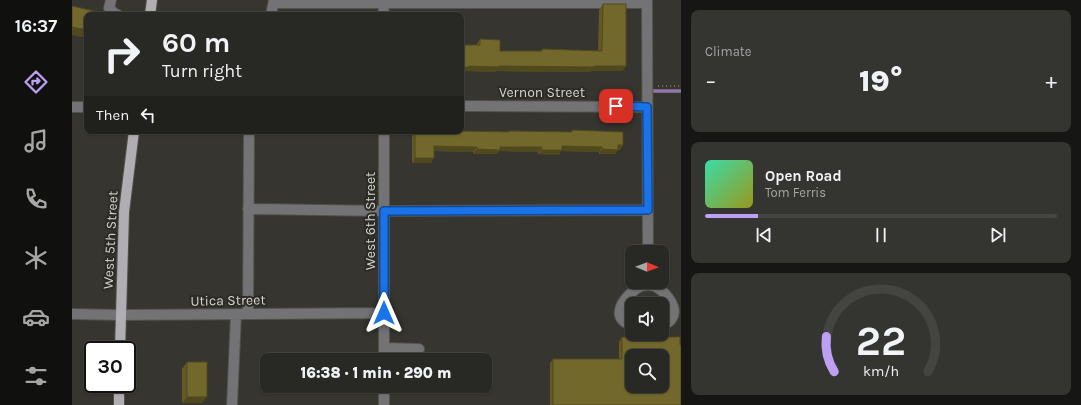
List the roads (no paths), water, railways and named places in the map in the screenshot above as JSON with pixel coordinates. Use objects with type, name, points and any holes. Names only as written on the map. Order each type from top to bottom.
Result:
[{"type":"main road","points":[[150,12],[152,0]]},
{"type":"main road","name":"West 5th Street","points":[[120,341],[124,212],[134,134]]},
{"type":"main road","points":[[119,405],[120,393]]},
{"type":"street","points":[[111,0],[110,8],[113,12]]},
{"type":"street","points":[[384,1],[384,12]]},
{"type":"street","points":[[272,12],[274,2],[647,2],[648,245]]},
{"type":"street","name":"Vernon Street","points":[[464,106],[647,107]]},
{"type":"street","points":[[72,107],[84,107]]},
{"type":"street","points":[[248,314],[249,134]]},
{"type":"street","name":"West 6th Street","points":[[384,134],[384,353]]},
{"type":"street","points":[[248,209],[384,211],[648,210]]},
{"type":"street","points":[[627,297],[635,289]]},
{"type":"street","points":[[659,289],[667,297]]},
{"type":"street","points":[[625,299],[619,312],[620,317],[625,322]]},
{"type":"street","points":[[669,299],[674,310],[673,316],[669,321]]},
{"type":"street","name":"Utica Street","points":[[72,314],[384,313]]},
{"type":"street","points":[[232,405],[236,314]]},
{"type":"street","points":[[384,348],[419,349]]},
{"type":"street","points":[[384,393],[384,405]]},
{"type":"waterway","points":[[648,91],[681,91]]}]
